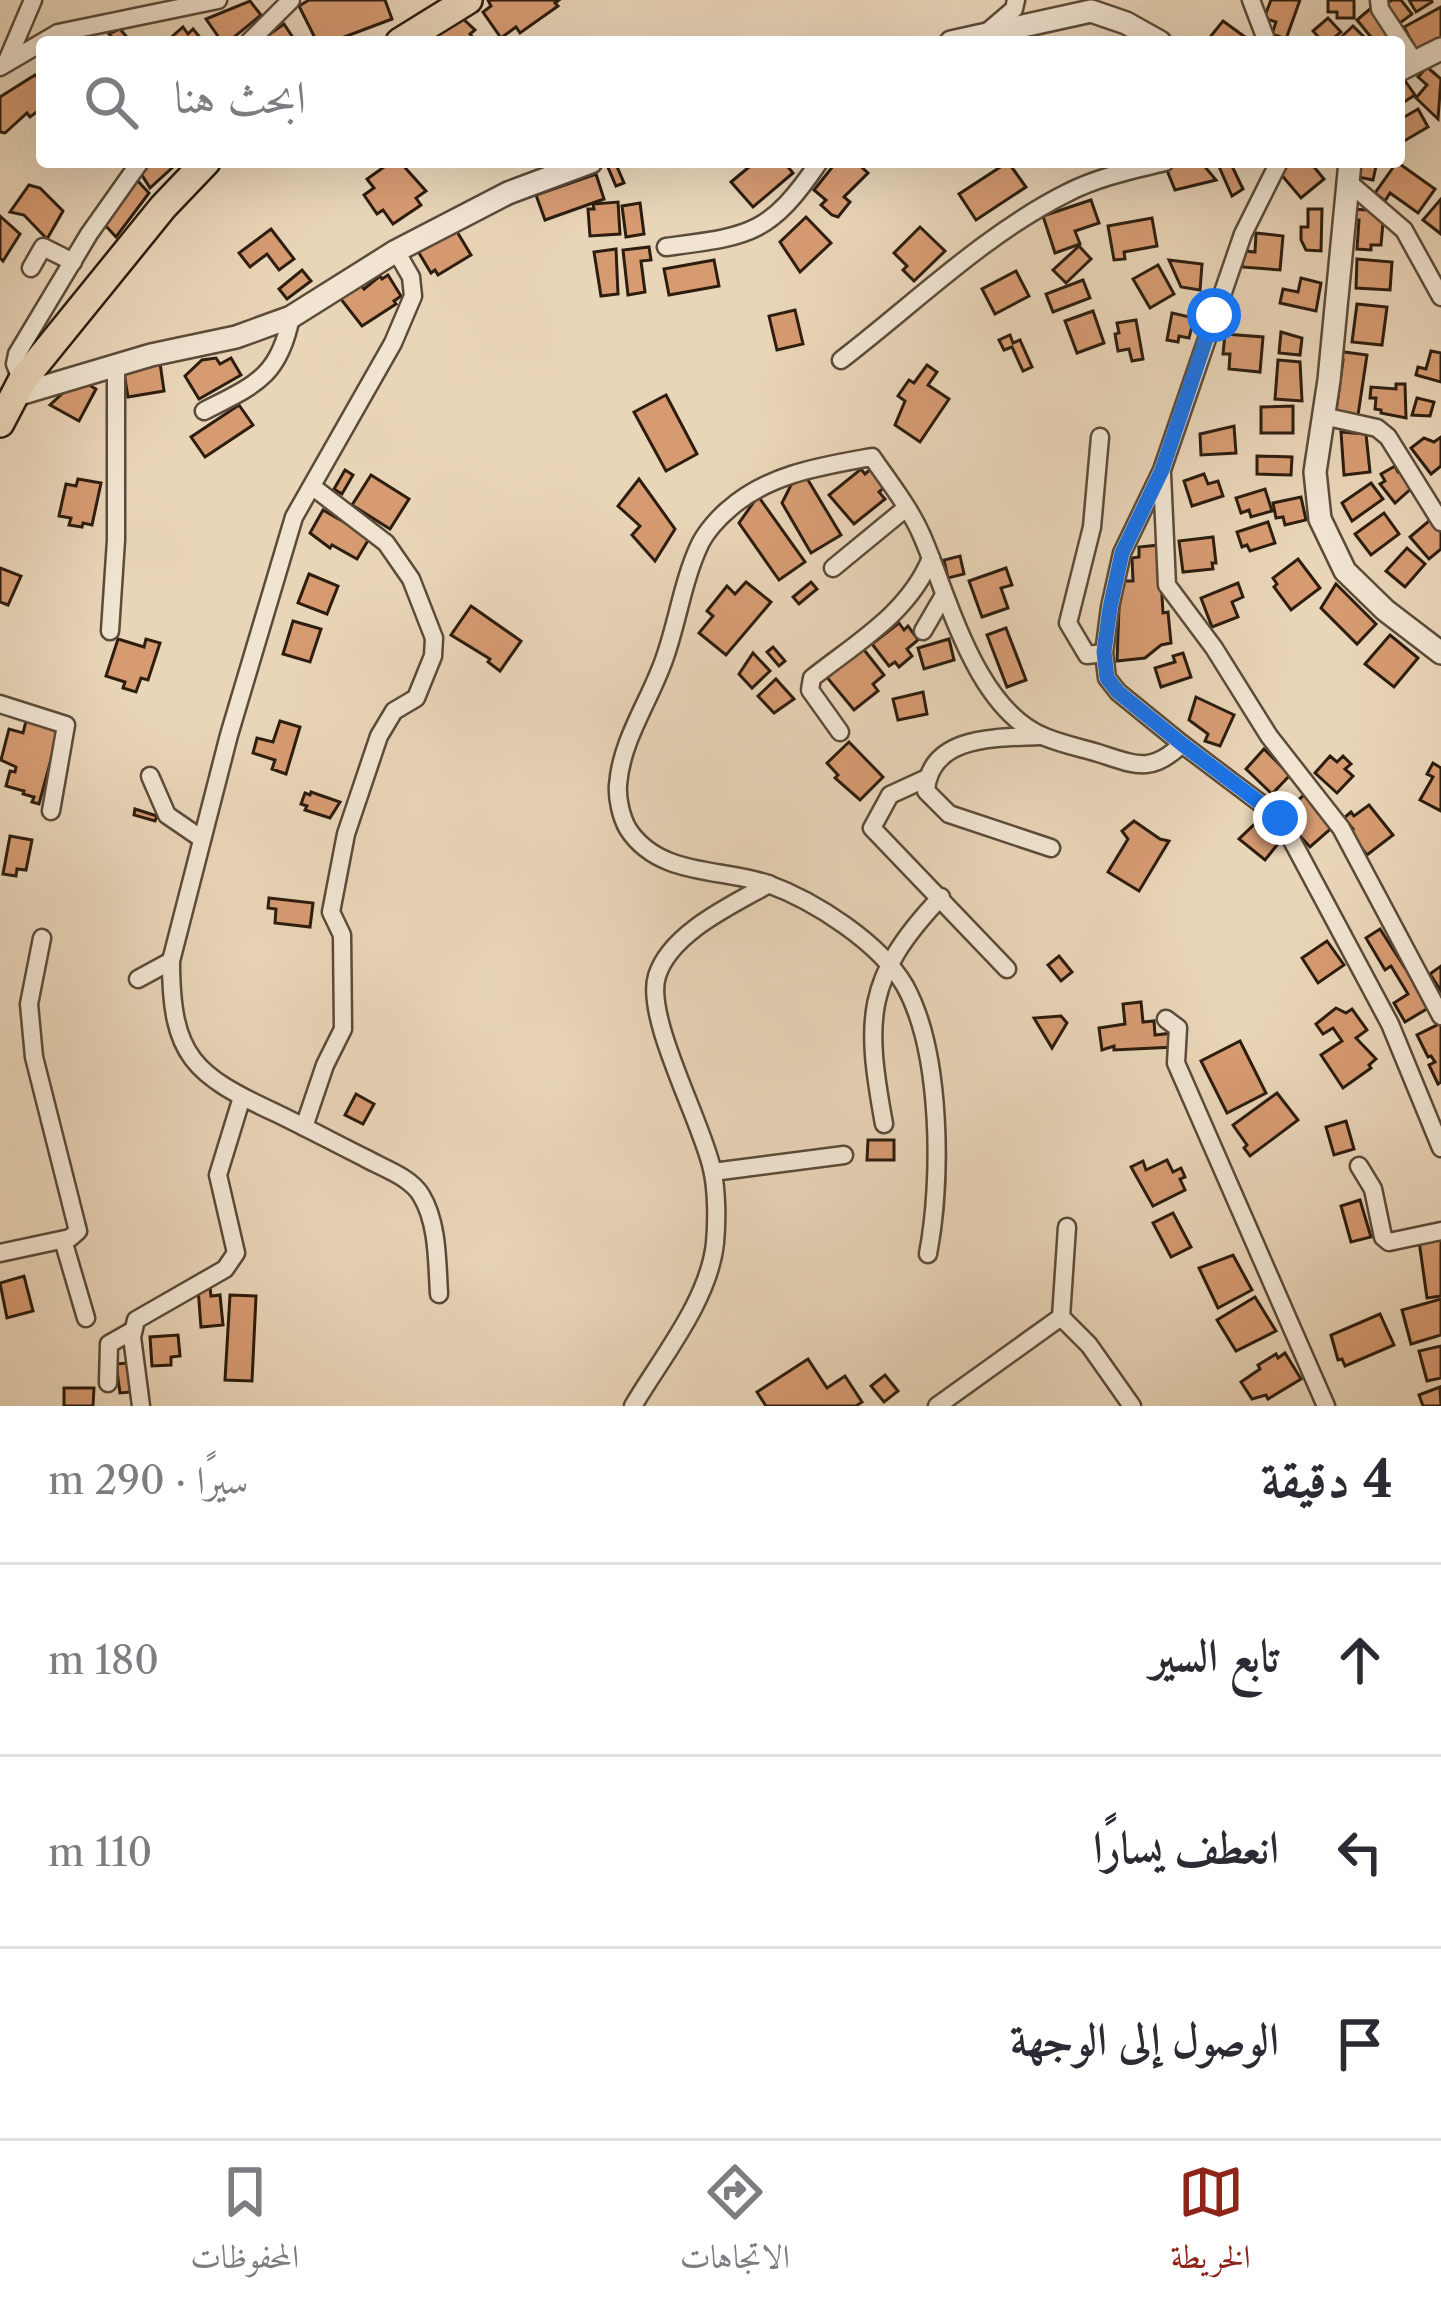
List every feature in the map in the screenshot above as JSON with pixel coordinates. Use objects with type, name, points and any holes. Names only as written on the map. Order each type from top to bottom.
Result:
[{"type":"main road","points":[[410,36],[468,0]]},
{"type":"main road","points":[[0,423],[17,388],[163,206],[200,168]]},
{"type":"street","points":[[4,64],[33,0]]},
{"type":"street","points":[[53,36],[218,0]]},
{"type":"street","points":[[255,36],[291,0]]},
{"type":"street","points":[[985,34],[1014,9],[1016,0]]},
{"type":"street","points":[[1251,0],[1265,36]]},
{"type":"street","points":[[1379,0],[1392,36]]},
{"type":"street","points":[[977,36],[1090,11],[1149,36]]},
{"type":"street","points":[[4,64],[36,46]]},
{"type":"street","points":[[1407,65],[1441,49]]},
{"type":"street","points":[[136,168],[17,354],[17,388],[236,337],[291,317],[396,251],[508,193],[575,168]]},
{"type":"street","points":[[666,247],[739,237],[763,226],[814,168]]},
{"type":"street","points":[[842,360],[969,259],[1066,193],[1141,168]]},
{"type":"street","points":[[1276,168],[1232,263],[1162,470],[1122,553],[1104,652],[1107,678],[1182,744],[1280,818],[1390,1024],[1441,1148]]},
{"type":"street","points":[[1348,171],[1404,230],[1441,298]]},
{"type":"street","points":[[1348,171],[1316,472],[1325,537],[1345,571],[1385,610],[1441,653]]},
{"type":"street","points":[[31,268],[36,243],[74,262]]},
{"type":"street","points":[[396,251],[411,278],[413,296],[393,343],[294,517],[202,839],[171,962],[171,993],[184,1046],[208,1077],[414,1186],[431,1218],[439,1294]]},
{"type":"street","points":[[205,411],[269,374],[286,343],[291,317]]},
{"type":"street","points":[[110,632],[116,540],[116,365]]},
{"type":"street","points":[[1323,416],[1377,428],[1388,436],[1441,522]]},
{"type":"street","points":[[1100,437],[1092,527],[1068,622],[1087,655],[1104,652]]},
{"type":"street","points":[[928,1254],[938,1165],[932,1090],[919,1014],[890,965],[855,932],[769,884],[660,858],[628,828],[621,808],[618,786],[625,750],[666,654],[702,539],[727,510],[757,488],[872,457],[920,530],[957,630],[996,698],[1040,736]]},
{"type":"street","points":[[1162,470],[1167,585],[1214,648],[1269,736],[1341,829],[1441,1016]]},
{"type":"street","points":[[304,1127],[343,1029],[342,935],[331,912],[346,834],[379,736],[394,711],[416,698],[434,656],[434,638],[411,579],[386,543],[313,488]]},
{"type":"street","points":[[833,568],[906,508]]},
{"type":"street","points":[[840,732],[810,691],[812,678],[888,620],[923,577],[931,558]]},
{"type":"street","points":[[923,631],[944,595]]},
{"type":"street","points":[[0,704],[66,724],[51,811]]},
{"type":"street","points":[[1007,969],[872,827],[890,795],[927,778],[949,751],[975,738],[1040,736],[1150,766],[1166,760],[1182,744]]},
{"type":"street","points":[[150,776],[167,815],[202,839]]},
{"type":"street","points":[[927,778],[926,791],[950,814],[1051,848]]},
{"type":"street","points":[[633,1406],[709,1273],[715,1240],[713,1172],[659,1022],[657,975],[690,934],[769,884]]},
{"type":"street","points":[[884,1124],[870,1034],[890,965],[941,897]]},
{"type":"street","points":[[0,1253],[63,1240],[78,1231],[34,1057],[29,1004],[42,938]]},
{"type":"street","points":[[138,980],[171,962]]},
{"type":"street","points":[[1166,1019],[1178,1028],[1176,1063],[1326,1406]]},
{"type":"street","points":[[108,1383],[109,1344],[132,1331],[142,1314],[233,1262],[235,1238],[218,1175],[242,1097]]},
{"type":"street","points":[[713,1172],[844,1156]]},
{"type":"street","points":[[1359,1166],[1373,1189],[1383,1238],[1389,1242],[1441,1231]]},
{"type":"street","points":[[1066,1227],[1061,1317],[1089,1345],[1132,1406]]},
{"type":"street","points":[[63,1240],[86,1318]]},
{"type":"street","points":[[937,1406],[1061,1317]]},
{"type":"street","points":[[132,1331],[142,1406]]},
{"type":"building","points":[[309,0],[385,0],[392,19],[347,36],[314,36],[299,6]]},
{"type":"building","points":[[488,0],[559,0],[558,6],[520,33],[516,27],[500,36],[483,12],[491,6]]},
{"type":"building","points":[[1271,0],[1300,0],[1287,36],[1272,34],[1276,22],[1264,18]]},
{"type":"building","points":[[1328,0],[1354,0],[1354,18],[1337,18],[1337,12],[1328,12]]},
{"type":"building","points":[[1401,0],[1412,14],[1400,23],[1386,4]]},
{"type":"building","points":[[1409,0],[1431,0],[1432,2],[1416,12]]},
{"type":"building","points":[[250,1],[261,15],[235,36],[218,36],[206,19]]},
{"type":"building","points":[[1441,7],[1441,39],[1417,52],[1404,27]]},
{"type":"building","points":[[1370,9],[1392,36],[1370,36],[1357,20]]},
{"type":"building","points":[[459,15],[475,30],[472,36],[436,36]]},
{"type":"building","points":[[1328,18],[1341,32],[1318,36],[1313,31]]},
{"type":"building","points":[[1223,21],[1244,36],[1211,36]]},
{"type":"building","points":[[284,24],[292,36],[267,36]]},
{"type":"building","points":[[1353,26],[1363,36],[1342,36]]},
{"type":"building","points":[[183,27],[188,34],[193,29],[199,36],[173,36]]},
{"type":"building","points":[[1427,67],[1441,79],[1438,119],[1416,98],[1427,85],[1418,77]]},
{"type":"building","points":[[36,76],[36,112],[30,117],[27,113],[5,133],[0,132],[0,97]]},
{"type":"building","points":[[1405,81],[1415,95],[1405,101]]},
{"type":"building","points":[[1418,109],[1428,127],[1405,140],[1405,117]]},
{"type":"building","points":[[143,168],[172,168],[150,188],[140,172]]},
{"type":"building","points":[[383,168],[405,168],[426,191],[416,198],[421,205],[393,224],[383,210],[377,214],[364,195],[374,188],[367,179]]},
{"type":"building","points":[[608,168],[618,168],[624,183],[616,186]]},
{"type":"building","points":[[748,168],[789,168],[793,173],[753,207],[731,182]]},
{"type":"building","points":[[832,168],[863,168],[868,173],[844,197],[850,202],[838,217],[821,205],[826,200],[814,190]]},
{"type":"building","points":[[999,168],[1012,168],[1026,187],[976,220],[959,194]]},
{"type":"building","points":[[1166,168],[1206,168],[1216,180],[1175,190]]},
{"type":"building","points":[[1220,168],[1233,168],[1243,189],[1232,196]]},
{"type":"building","points":[[1315,168],[1324,179],[1301,198],[1279,172]]},
{"type":"building","points":[[1360,168],[1376,168],[1373,180],[1358,177]]},
{"type":"building","points":[[1393,168],[1405,168],[1435,189],[1418,213],[1390,193],[1385,201],[1375,193]]},
{"type":"building","points":[[596,174],[604,199],[545,220],[536,195]]},
{"type":"building","points":[[136,179],[149,193],[116,237],[104,224]]},
{"type":"building","points":[[29,185],[40,188],[63,211],[47,239],[24,215],[10,212]]},
{"type":"building","points":[[1441,199],[1441,234],[1423,220]]},
{"type":"building","points":[[1091,200],[1099,223],[1075,231],[1080,244],[1055,253],[1043,216]]},
{"type":"building","points":[[618,202],[620,234],[590,236],[588,209],[594,209],[593,204]]},
{"type":"building","points":[[640,203],[644,234],[626,237],[622,206]]},
{"type":"building","points":[[1308,209],[1322,209],[1321,251],[1306,250],[1301,240],[1301,227],[1308,227]]},
{"type":"building","points":[[1351,209],[1384,211],[1381,245],[1357,249],[1359,220],[1350,219]]},
{"type":"building","points":[[0,216],[20,234],[3,261],[0,258]]},
{"type":"building","points":[[806,217],[831,243],[800,272],[780,242]]},
{"type":"building","points":[[1152,218],[1157,246],[1124,252],[1125,259],[1114,260],[1108,226]]},
{"type":"building","points":[[453,225],[471,255],[438,275],[435,270],[431,273],[416,248]]},
{"type":"building","points":[[920,227],[945,251],[914,281],[894,253]]},
{"type":"building","points":[[271,229],[294,259],[279,270],[267,254],[250,267],[239,253]]},
{"type":"building","points":[[1256,233],[1283,236],[1280,270],[1242,267],[1244,251],[1255,252]]},
{"type":"building","points":[[1079,246],[1091,259],[1066,283],[1053,270]]},
{"type":"building","points":[[649,247],[651,260],[641,261],[645,292],[628,295],[623,250]]},
{"type":"building","points":[[616,249],[618,294],[601,296],[594,252]]},
{"type":"building","points":[[1357,259],[1392,262],[1390,290],[1356,288]]},
{"type":"building","points":[[714,260],[719,286],[669,295],[664,269]]},
{"type":"building","points":[[1169,260],[1202,264],[1200,290],[1181,287]]},
{"type":"building","points":[[1158,265],[1174,294],[1150,308],[1133,279]]},
{"type":"building","points":[[302,270],[311,281],[287,299],[279,289]]},
{"type":"building","points":[[1016,271],[1029,296],[995,314],[982,289]]},
{"type":"building","points":[[388,275],[401,296],[362,326],[340,298]]},
{"type":"building","points":[[1301,278],[1321,283],[1316,311],[1280,303],[1283,289],[1298,292]]},
{"type":"building","points":[[1083,280],[1090,298],[1053,312],[1046,294]]},
{"type":"building","points":[[1357,304],[1387,307],[1382,345],[1352,342]]},
{"type":"building","points":[[795,310],[803,344],[777,350],[769,316]]},
{"type":"building","points":[[1093,311],[1104,343],[1077,353],[1065,321]]},
{"type":"building","points":[[1172,313],[1194,318],[1189,338],[1167,340]]},
{"type":"building","points":[[1136,320],[1143,359],[1132,361],[1129,349],[1118,351],[1115,334],[1119,333],[1117,323]]},
{"type":"building","points":[[1281,332],[1302,338],[1300,355],[1279,353]]},
{"type":"building","points":[[1225,334],[1263,337],[1260,372],[1229,369],[1230,354],[1223,354]]},
{"type":"building","points":[[1010,335],[1013,343],[1020,340],[1032,367],[1023,371],[1012,347],[1004,350],[999,340]]},
{"type":"building","points":[[1337,351],[1367,355],[1358,415],[1336,412],[1343,360],[1336,359]]},
{"type":"building","points":[[1431,351],[1441,353],[1441,382],[1416,375],[1418,367],[1426,369]]},
{"type":"building","points":[[216,358],[220,364],[231,358],[241,375],[199,399],[185,376],[202,360]]},
{"type":"building","points":[[1278,360],[1300,362],[1302,401],[1275,399]]},
{"type":"building","points":[[160,363],[164,391],[128,397],[123,367]]},
{"type":"building","points":[[927,365],[937,372],[928,385],[949,399],[920,442],[895,425],[905,401],[898,396]]},
{"type":"building","points":[[78,379],[96,389],[79,421],[50,405]]},
{"type":"building","points":[[1396,384],[1405,384],[1406,418],[1381,413],[1375,409],[1376,398],[1370,398],[1371,387],[1396,389]]},
{"type":"building","points":[[666,395],[697,454],[666,471],[634,412]]},
{"type":"building","points":[[1417,398],[1434,402],[1430,416],[1412,415]]},
{"type":"building","points":[[239,405],[253,425],[205,457],[191,437]]},
{"type":"building","points":[[1293,406],[1293,433],[1261,433],[1261,407]]},
{"type":"building","points":[[1234,426],[1236,453],[1201,455],[1200,434]]},
{"type":"building","points":[[1341,432],[1366,434],[1370,472],[1344,475]]},
{"type":"building","points":[[1441,437],[1441,466],[1431,474],[1411,448],[1424,438],[1434,442]]},
{"type":"building","points":[[1257,456],[1292,457],[1291,475],[1257,474]]},
{"type":"building","points":[[1395,466],[1398,472],[1404,469],[1414,486],[1395,503],[1380,484],[1385,481],[1381,474]]},
{"type":"building","points":[[872,468],[886,486],[879,492],[885,499],[854,524],[829,495],[861,469],[865,474]]},
{"type":"building","points":[[345,470],[353,475],[342,494],[334,489]]},
{"type":"building","points":[[1204,474],[1208,484],[1218,481],[1223,496],[1192,506],[1184,481]]},
{"type":"building","points":[[371,475],[409,499],[390,529],[352,505]]},
{"type":"building","points":[[805,475],[841,535],[811,553],[782,503],[791,485]]},
{"type":"building","points":[[78,479],[101,483],[92,525],[83,523],[82,527],[69,525],[71,518],[59,516],[66,484],[76,486]]},
{"type":"building","points":[[639,479],[675,529],[655,561],[632,535],[640,526],[618,506]]},
{"type":"building","points":[[1371,483],[1383,499],[1352,521],[1342,503]]},
{"type":"building","points":[[1265,489],[1272,511],[1251,517],[1249,510],[1241,513],[1236,498]]},
{"type":"building","points":[[758,496],[805,562],[779,580],[739,523]]},
{"type":"building","points":[[1301,497],[1306,520],[1285,525],[1283,517],[1276,518],[1273,503]]},
{"type":"building","points":[[323,510],[370,537],[357,559],[310,533]]},
{"type":"building","points":[[1384,513],[1399,534],[1371,555],[1355,534]]},
{"type":"building","points":[[1430,520],[1441,532],[1441,549],[1429,559],[1410,537]]},
{"type":"building","points":[[1268,522],[1275,543],[1250,551],[1247,545],[1242,547],[1237,532]]},
{"type":"building","points":[[1213,537],[1213,569],[1183,572],[1179,541]]},
{"type":"building","points":[[1159,545],[1163,613],[1168,612],[1171,643],[1145,658],[1117,661],[1120,581],[1133,581],[1132,558],[1139,557],[1139,547]]},
{"type":"building","points":[[1407,548],[1425,564],[1405,587],[1386,571]]},
{"type":"building","points":[[960,556],[964,574],[948,578],[944,560]]},
{"type":"building","points":[[1298,559],[1320,588],[1291,610],[1273,578]]},
{"type":"building","points":[[0,568],[21,576],[8,605],[0,602]]},
{"type":"building","points":[[1006,568],[1012,585],[1001,588],[1008,608],[982,617],[969,581]]},
{"type":"building","points":[[309,574],[338,586],[327,614],[298,603]]},
{"type":"building","points":[[746,582],[771,602],[726,655],[699,633],[713,616],[707,611],[727,586],[735,594]]},
{"type":"building","points":[[811,582],[817,589],[799,604],[793,597]]},
{"type":"building","points":[[1238,583],[1243,597],[1232,602],[1238,617],[1212,627],[1201,598]]},
{"type":"building","points":[[1336,584],[1376,624],[1357,644],[1321,608]]},
{"type":"building","points":[[471,606],[521,641],[500,671],[490,659],[451,635]]},
{"type":"building","points":[[293,621],[321,629],[310,662],[283,654]]},
{"type":"building","points":[[899,623],[904,630],[908,626],[918,640],[907,649],[912,656],[899,667],[895,662],[889,666],[872,644]]},
{"type":"building","points":[[1006,628],[1026,680],[1007,687],[987,635]]},
{"type":"building","points":[[1390,635],[1418,658],[1394,687],[1365,664]]},
{"type":"building","points":[[118,639],[144,647],[146,639],[160,643],[148,680],[141,678],[136,692],[123,688],[125,682],[106,676]]},
{"type":"building","points":[[949,639],[954,660],[924,669],[918,648]]},
{"type":"building","points":[[861,646],[884,675],[873,684],[878,691],[854,710],[825,675]]},
{"type":"building","points":[[773,647],[785,661],[779,666],[767,652]]},
{"type":"building","points":[[753,653],[770,671],[752,688],[739,674]]},
{"type":"building","points":[[1183,653],[1191,677],[1161,687],[1155,668],[1175,662],[1173,656]]},
{"type":"building","points":[[776,679],[794,699],[774,713],[758,696]]},
{"type":"building","points":[[923,692],[927,714],[898,720],[893,699]]},
{"type":"building","points":[[1196,697],[1234,715],[1220,746],[1205,741],[1208,734],[1189,720]]},
{"type":"building","points":[[27,717],[60,726],[39,804],[24,791],[6,786],[16,767],[1,760],[9,729],[23,733]]},
{"type":"building","points":[[280,721],[300,727],[286,774],[272,769],[275,760],[253,753],[257,738],[273,742]]},
{"type":"building","points":[[849,742],[883,777],[860,800],[835,778],[838,775],[827,763]]},
{"type":"building","points":[[1264,749],[1290,775],[1272,794],[1246,769]]},
{"type":"building","points":[[1330,756],[1337,762],[1343,756],[1351,764],[1345,769],[1353,776],[1337,793],[1315,773]]},
{"type":"building","points":[[1433,763],[1441,768],[1441,811],[1420,800],[1433,777],[1427,774]]},
{"type":"building","points":[[305,793],[340,802],[330,818],[305,810],[307,806],[301,804]]},
{"type":"building","points":[[1305,794],[1334,826],[1310,847],[1281,815]]},
{"type":"building","points":[[1369,805],[1393,835],[1367,855],[1344,818]]},
{"type":"building","points":[[135,809],[157,816],[155,821],[134,815]]},
{"type":"building","points":[[1263,816],[1285,835],[1265,860],[1239,839]]},
{"type":"building","points":[[1134,821],[1169,841],[1139,891],[1108,872],[1128,839],[1122,831]]},
{"type":"building","points":[[10,836],[32,840],[26,870],[17,869],[16,876],[3,874]]},
{"type":"building","points":[[269,898],[313,903],[310,927],[275,923],[276,909],[268,908]]},
{"type":"building","points":[[1380,929],[1430,1007],[1405,1022],[1394,1003],[1408,994],[1391,966],[1385,970],[1366,938]]},
{"type":"building","points":[[1327,941],[1344,965],[1318,983],[1302,958]]},
{"type":"building","points":[[1059,956],[1072,972],[1061,981],[1048,965]]},
{"type":"building","points":[[1441,966],[1441,991],[1430,974]]},
{"type":"building","points":[[1141,1002],[1143,1022],[1154,1021],[1155,1035],[1173,1033],[1174,1047],[1102,1050],[1099,1028],[1125,1024],[1123,1004]]},
{"type":"building","points":[[1336,1008],[1346,1013],[1352,1009],[1367,1030],[1356,1038],[1376,1059],[1343,1088],[1321,1055],[1342,1041],[1333,1028],[1323,1034],[1316,1024]]},
{"type":"building","points":[[1061,1016],[1067,1023],[1052,1048],[1034,1018]]},
{"type":"building","points":[[1441,1023],[1438,1084],[1429,1065],[1435,1062],[1417,1035]]},
{"type":"building","points":[[1240,1041],[1266,1093],[1227,1113],[1201,1061]]},
{"type":"building","points":[[1277,1093],[1298,1120],[1250,1156],[1233,1125]]},
{"type":"building","points":[[356,1094],[374,1104],[363,1124],[345,1115]]},
{"type":"building","points":[[1346,1121],[1354,1149],[1334,1155],[1326,1127]]},
{"type":"building","points":[[868,1140],[894,1140],[894,1160],[867,1160]]},
{"type":"building","points":[[1167,1160],[1173,1172],[1181,1168],[1185,1190],[1153,1206],[1131,1167],[1143,1161],[1146,1170]]},
{"type":"building","points":[[1360,1200],[1371,1237],[1351,1242],[1341,1206]]},
{"type":"building","points":[[1173,1213],[1191,1247],[1171,1257],[1153,1223]]},
{"type":"building","points":[[1441,1238],[1441,1296],[1427,1298],[1419,1241]]},
{"type":"building","points":[[1233,1255],[1252,1290],[1218,1308],[1199,1268]]},
{"type":"building","points":[[24,1276],[33,1311],[7,1318],[0,1283]]},
{"type":"building","points":[[210,1287],[211,1296],[220,1295],[223,1325],[201,1327],[198,1288]]},
{"type":"building","points":[[230,1295],[256,1296],[252,1381],[225,1380]]},
{"type":"building","points":[[1255,1297],[1276,1331],[1236,1351],[1217,1320]]},
{"type":"building","points":[[1441,1299],[1441,1335],[1411,1344],[1402,1310]]},
{"type":"building","points":[[1380,1314],[1394,1345],[1345,1366],[1338,1360],[1331,1335]]},
{"type":"building","points":[[178,1335],[180,1356],[171,1357],[171,1365],[152,1366],[150,1337]]},
{"type":"building","points":[[1441,1346],[1441,1378],[1427,1381],[1419,1351]]},
{"type":"building","points":[[1285,1353],[1301,1379],[1268,1399],[1266,1395],[1252,1399],[1241,1382],[1260,1369],[1258,1365]]},
{"type":"building","points":[[808,1359],[827,1388],[845,1376],[862,1402],[856,1406],[766,1406],[757,1392]]},
{"type":"building","points":[[127,1363],[131,1392],[120,1393],[116,1364]]},
{"type":"building","points":[[885,1375],[898,1391],[884,1402],[871,1386]]},
{"type":"building","points":[[1440,1387],[1441,1406],[1423,1406],[1419,1395]]},
{"type":"building","points":[[64,1388],[94,1388],[93,1406],[64,1406]]},
{"type":"route","points":[[1214,315],[1162,470],[1122,553],[1104,652],[1107,678],[1182,744],[1280,818]]}]
